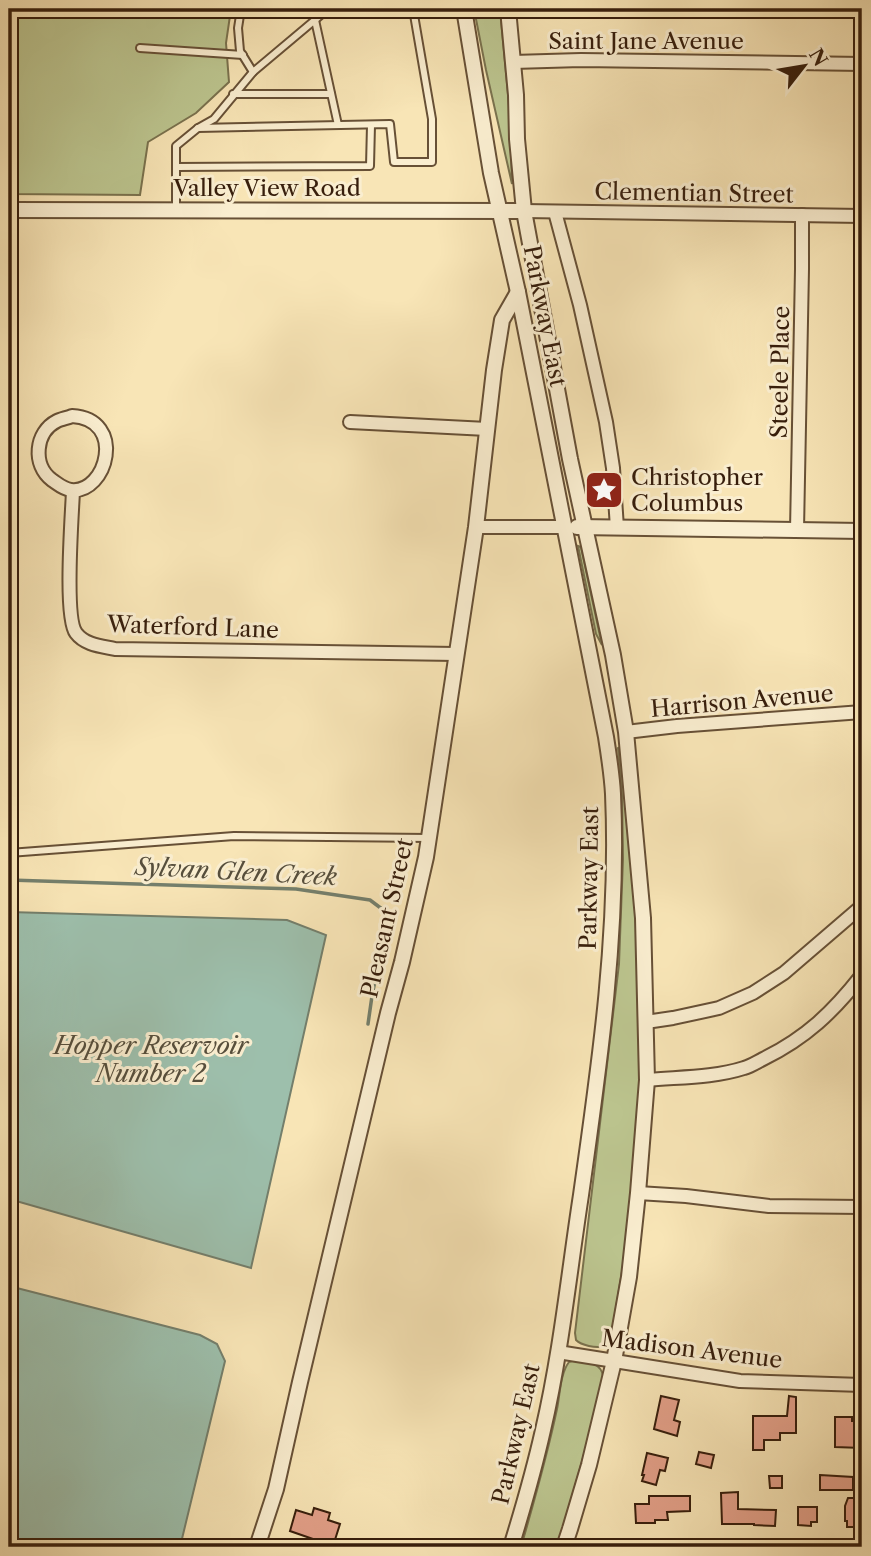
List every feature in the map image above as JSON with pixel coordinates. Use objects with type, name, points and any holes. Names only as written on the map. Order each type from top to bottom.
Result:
[{"type":"street","name":"Parkway East","points":[[464,9],[491,173],[518,292],[606,737],[613,791],[610,965],[594,1102],[558,1352],[544,1428],[511,1547]]},
{"type":"street","points":[[508,9],[524,211]]},
{"type":"street","name":"Saint Jane Avenue","points":[[513,62],[581,60],[862,64]]},
{"type":"street","name":"Valley View Road","points":[[9,210],[524,211]]},
{"type":"street","name":"Parkway East","points":[[524,211],[570,459],[626,732],[643,918],[647,1080],[629,1278],[614,1361],[589,1465],[564,1547]]},
{"type":"street","name":"Clementian Street","points":[[524,211],[862,216]]},
{"type":"street","points":[[555,212],[580,305],[606,422],[614,468],[617,528]]},
{"type":"street","name":"Steele Place","points":[[797,530],[802,215]]},
{"type":"street","name":"Pleasant Street","points":[[257,1547],[276,1489],[429,838],[476,527],[502,320],[518,292]]},
{"type":"street","points":[[81,416],[95,423],[103,433],[107,447],[97,478],[83,489],[73,491],[47,477],[39,462],[38,449],[43,433],[55,421],[81,416]]},
{"type":"street","points":[[350,422],[487,429]]},
{"type":"street","name":"Waterford Lane","points":[[73,491],[70,613],[76,633],[89,643],[115,649],[456,654]]},
{"type":"street","points":[[476,527],[862,531]]},
{"type":"street","name":"Harrison Avenue","points":[[626,732],[862,712]]},
{"type":"street","points":[[646,1022],[719,1008],[753,993],[784,973],[862,906]]},
{"type":"street","points":[[647,1080],[745,1068],[782,1050],[813,1029],[845,997],[862,975]]},
{"type":"street","points":[[638,1193],[769,1206],[862,1207]]},
{"type":"street","name":"Madison Avenue","points":[[558,1352],[740,1381],[862,1385]]},
{"type":"lane","points":[[241,9],[238,28],[240,51],[253,72]]},
{"type":"lane","points":[[176,211],[176,146],[214,119],[253,72],[328,9]]},
{"type":"lane","points":[[198,128],[390,124],[394,162],[432,162],[432,119],[413,9]]},
{"type":"lane","points":[[315,20],[338,125]]},
{"type":"lane","points":[[140,48],[243,55]]},
{"type":"lane","points":[[233,93],[331,94]]},
{"type":"lane","points":[[176,167],[370,166],[371,125]]},
{"type":"lane","points":[[9,853],[234,836],[429,838]]},
{"type":"green space","points":[[9,9],[231,9],[226,43],[229,82],[196,113],[148,142],[140,195],[9,194]]},
{"type":"green space","points":[[474,9],[500,9],[510,116],[512,184],[486,70]]},
{"type":"green space","points":[[578,546],[581,547],[602,645],[596,634]]},
{"type":"green space","points":[[620,747],[636,908],[642,1048],[640,1101],[627,1242],[611,1337],[606,1345],[597,1347],[578,1342],[575,1333],[619,964],[623,859]]},
{"type":"green space","points":[[575,1360],[596,1365],[603,1376],[576,1483],[557,1547],[521,1547],[549,1444],[564,1372],[569,1362]]},
{"type":"water","name":"Hopper Reservoir Number 2","points":[[9,912],[287,920],[326,935],[251,1268],[9,1199]]},
{"type":"water","points":[[9,1286],[200,1335],[217,1344],[225,1361],[180,1547],[9,1547]]},
{"type":"building","points":[[661,1396],[679,1400],[674,1420],[680,1422],[677,1436],[654,1429]]},
{"type":"building","points":[[789,1396],[796,1397],[796,1433],[780,1433],[780,1440],[764,1440],[764,1450],[753,1450],[753,1416],[787,1416]]},
{"type":"building","points":[[835,1417],[852,1417],[852,1421],[862,1421],[862,1448],[835,1447]]},
{"type":"building","points":[[699,1452],[714,1455],[711,1468],[696,1464]]},
{"type":"building","points":[[647,1453],[668,1458],[665,1471],[660,1470],[656,1485],[642,1481]]},
{"type":"building","points":[[820,1475],[853,1477],[853,1490],[820,1490]]},
{"type":"building","points":[[769,1476],[782,1476],[782,1488],[770,1488]]},
{"type":"building","points":[[738,1492],[738,1509],[776,1510],[775,1526],[722,1524],[721,1493]]},
{"type":"building","points":[[649,1496],[690,1496],[690,1511],[667,1512],[668,1520],[655,1520],[655,1523],[636,1523],[635,1504],[649,1504]]},
{"type":"building","points":[[848,1498],[862,1498],[862,1527],[847,1527],[845,1506]]},
{"type":"building","points":[[798,1507],[817,1507],[817,1522],[811,1522],[811,1526],[798,1525]]},
{"type":"building","points":[[314,1508],[330,1513],[328,1520],[340,1524],[333,1546],[290,1531],[296,1510],[312,1515]]},
{"type":"waterway","name":"Sylvan Glen Creek","points":[[9,880],[296,889],[370,900],[382,909],[386,917],[368,1024]]},
{"type":"place","name":"Christopher Columbus","points":[[604,490]]}]
